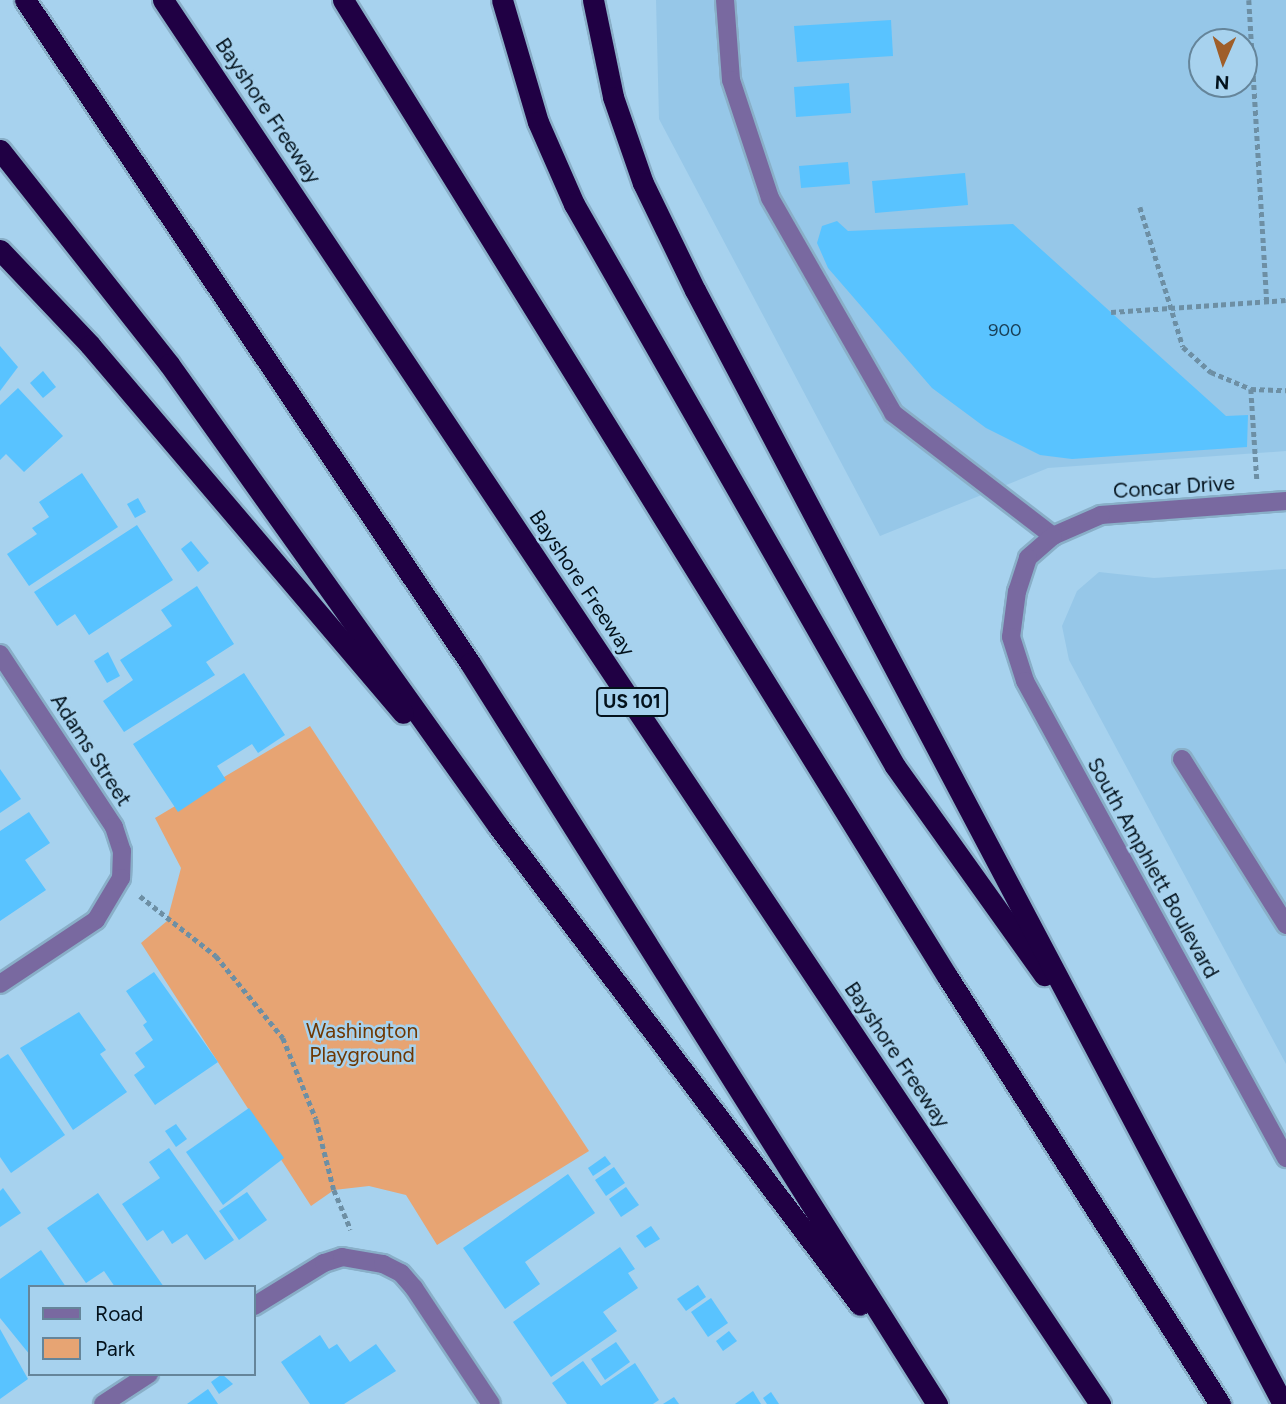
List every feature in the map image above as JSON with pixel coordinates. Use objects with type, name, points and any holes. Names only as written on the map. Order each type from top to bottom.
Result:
[{"type":"highway","points":[[26,0],[470,663],[936,1404]]},
{"type":"highway","name":"Bayshore Freeway","points":[[163,0],[1100,1404]]},
{"type":"highway","points":[[343,0],[475,206],[947,976],[1220,1404]]},
{"type":"highway","points":[[502,0],[538,122],[574,204],[895,766],[1092,1042]]},
{"type":"highway","points":[[593,0],[613,97],[643,183],[702,302],[1283,1404]]},
{"type":"highway","points":[[0,150],[169,364],[498,826],[936,1404]]},
{"type":"highway","points":[[0,250],[90,345],[498,826]]},
{"type":"street","points":[[725,0],[731,80],[770,198],[893,413],[1053,536]]},
{"type":"street","name":"Concar Drive","points":[[1017,591],[1028,558],[1053,536],[1101,515],[1286,501]]},
{"type":"street","name":"South Amphlett Boulevard","points":[[1017,591],[1012,637],[1025,681],[1286,1158]]},
{"type":"street","name":"Adams Street","points":[[0,654],[114,827],[122,851],[121,878]]},
{"type":"street","points":[[1182,760],[1286,925]]},
{"type":"street","points":[[0,984],[96,920],[121,878]]},
{"type":"street","points":[[256,1305],[324,1263],[363,1258],[401,1273],[414,1288],[491,1404]]},
{"type":"street","points":[[103,1404],[146,1376]]},
{"type":"path","points":[[1248,0],[1267,301]]},
{"type":"path","points":[[1140,207],[1184,347],[1211,372],[1251,389],[1286,390]]},
{"type":"path","points":[[1111,312],[1286,300]]},
{"type":"path","points":[[1251,389],[1259,503]]},
{"type":"path","points":[[121,878],[167,922],[216,956],[283,1038],[316,1119],[334,1190],[363,1258]]},
{"type":"shaded area","points":[[656,0],[1286,0],[1286,451],[1048,468],[880,536],[659,119]]},
{"type":"shaded area","points":[[1286,569],[1286,1064],[1069,660],[1062,626],[1077,591],[1099,572],[1154,578]]},
{"type":"green space","name":"Washington Playground","points":[[310,726],[589,1151],[437,1245],[406,1195],[369,1186],[334,1190],[311,1206],[141,943],[167,921],[181,868],[155,818]]},
{"type":"building","points":[[891,20],[893,56],[797,62],[794,26]]},
{"type":"building","points":[[849,83],[851,113],[796,117],[794,87]]},
{"type":"building","points":[[848,162],[850,184],[801,188],[799,166]]},
{"type":"building","points":[[965,173],[968,205],[875,213],[872,181]]},
{"type":"building","points":[[837,221],[848,231],[1013,224],[1226,416],[1248,415],[1247,447],[1072,459],[1040,455],[986,428],[932,388],[828,268],[817,243],[822,226]]},
{"type":"building","points":[[0,346],[18,367],[0,391]]},
{"type":"building","points":[[43,371],[56,387],[43,398],[30,383]]},
{"type":"building","points":[[18,388],[63,436],[24,472],[6,454],[0,460],[0,405]]},
{"type":"building","points":[[82,473],[118,527],[29,586],[7,554],[37,534],[32,528],[49,517],[39,502]]},
{"type":"building","points":[[138,498],[146,512],[135,518],[127,504]]},
{"type":"building","points":[[137,525],[173,580],[89,635],[75,614],[57,626],[34,592]]},
{"type":"building","points":[[191,541],[209,563],[198,572],[181,549]]},
{"type":"building","points":[[197,586],[234,644],[206,662],[215,675],[124,732],[103,701],[133,680],[120,660],[172,626],[161,610]]},
{"type":"building","points":[[108,652],[120,676],[107,683],[94,661]]},
{"type":"building","points":[[244,673],[285,735],[258,753],[252,744],[217,766],[226,780],[178,812],[133,744]]},
{"type":"building","points":[[0,769],[21,799],[0,813]]},
{"type":"building","points":[[29,812],[50,843],[25,860],[46,890],[0,921],[0,831]]},
{"type":"building","points":[[154,972],[218,1062],[155,1105],[134,1075],[145,1067],[135,1053],[153,1040],[143,1025],[147,1022],[126,991]]},
{"type":"building","points":[[79,1012],[106,1050],[100,1054],[127,1092],[73,1130],[20,1048]]},
{"type":"building","points":[[8,1054],[65,1135],[11,1173],[0,1157],[0,1059]]},
{"type":"building","points":[[249,1108],[284,1158],[223,1205],[186,1152]]},
{"type":"building","points":[[176,1124],[187,1139],[176,1147],[165,1131]]},
{"type":"building","points":[[169,1148],[234,1240],[205,1260],[187,1234],[172,1244],[163,1230],[147,1241],[122,1204],[160,1178],[149,1162]]},
{"type":"building","points":[[605,1156],[611,1164],[593,1176],[588,1168]]},
{"type":"building","points":[[614,1167],[625,1183],[606,1196],[595,1180]]},
{"type":"building","points":[[568,1174],[595,1213],[525,1262],[540,1284],[505,1309],[463,1248]]},
{"type":"building","points":[[626,1187],[639,1205],[621,1217],[609,1199]]},
{"type":"building","points":[[3,1188],[21,1213],[0,1227],[0,1191]]},
{"type":"building","points":[[247,1192],[267,1220],[239,1240],[219,1211]]},
{"type":"building","points":[[98,1193],[163,1285],[114,1285],[104,1271],[86,1283],[47,1228]]},
{"type":"building","points":[[651,1226],[660,1239],[645,1248],[636,1236]]},
{"type":"building","points":[[620,1247],[635,1269],[628,1273],[638,1288],[603,1312],[617,1331],[551,1377],[513,1322]]},
{"type":"building","points":[[41,1250],[65,1285],[28,1285],[28,1353],[0,1318],[0,1279]]},
{"type":"building","points":[[698,1285],[706,1297],[686,1311],[677,1299]]},
{"type":"building","points":[[711,1298],[728,1323],[708,1337],[691,1312]]},
{"type":"building","points":[[0,1329],[28,1379],[0,1399]]},
{"type":"building","points":[[729,1331],[737,1341],[723,1351],[716,1341]]},
{"type":"building","points":[[320,1335],[329,1349],[337,1344],[350,1362],[376,1344],[396,1371],[344,1404],[310,1404],[281,1362]]},
{"type":"building","points":[[616,1342],[630,1362],[605,1380],[591,1359]]},
{"type":"building","points":[[583,1361],[601,1386],[635,1363],[659,1400],[653,1404],[567,1404],[552,1383]]},
{"type":"building","points":[[224,1376],[233,1384],[219,1394],[211,1382]]},
{"type":"building","points":[[208,1389],[218,1404],[187,1404]]},
{"type":"building","points":[[753,1391],[761,1404],[735,1404]]},
{"type":"building","points":[[771,1392],[779,1404],[767,1404],[763,1398]]},
{"type":"building","points":[[674,1397],[679,1404],[663,1404]]}]
